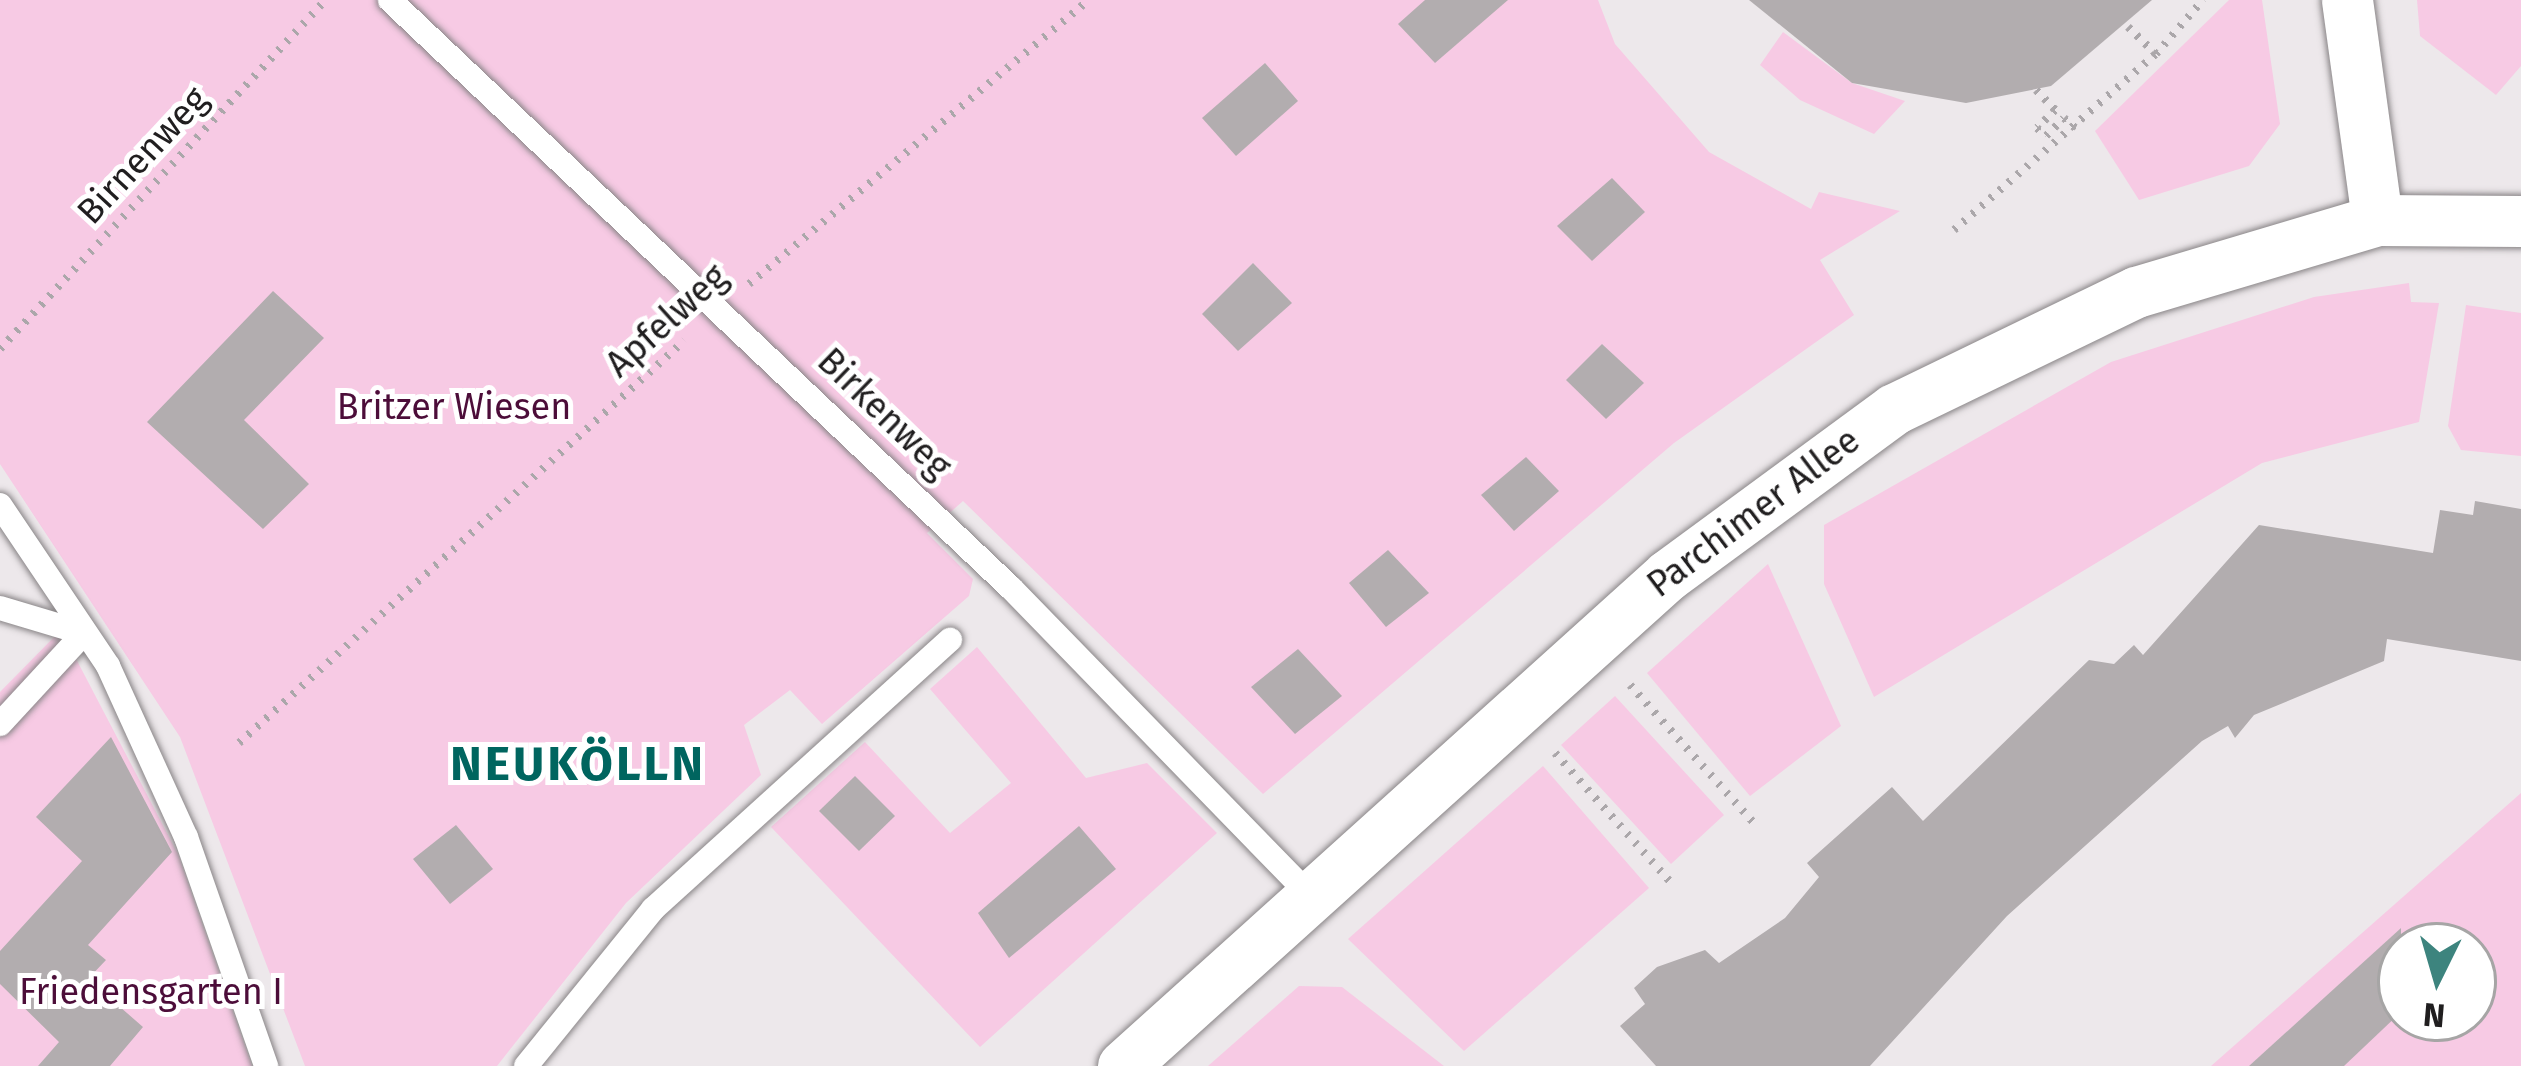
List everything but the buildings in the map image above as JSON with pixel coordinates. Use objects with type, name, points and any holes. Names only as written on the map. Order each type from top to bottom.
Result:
[{"type":"street","points":[[2347,0],[2377,220]]},
{"type":"street","name":"Parchimer Allee","points":[[1124,1066],[1592,643],[1759,502],[1912,399],[2136,292],[2377,220],[2521,221]]},
{"type":"lane","name":"Birkenweg","points":[[390,0],[722,307],[1311,897]]},
{"type":"lane","points":[[0,505],[84,633],[186,837],[266,1066]]},
{"type":"lane","points":[[0,608],[84,633]]},
{"type":"lane","points":[[0,724],[84,633]]},
{"type":"lane","points":[[526,1066],[653,909],[950,640]]},
{"type":"path","name":"Birnenweg","points":[[0,349],[326,0]]},
{"type":"path","name":"Apfelweg","points":[[239,743],[722,307],[1089,0]]},
{"type":"path","points":[[1954,230],[2156,54],[2203,0]]},
{"type":"path","points":[[2128,27],[2156,54]]},
{"type":"path","points":[[2036,89],[2055,110],[2037,128],[2046,136],[2064,118],[2075,128]]},
{"type":"path","points":[[1592,643],[1753,822]]},
{"type":"path","points":[[1518,711],[1674,886]]},
{"type":"green space","name":"Britzer Wiesen","points":[[0,0],[1598,0],[1615,44],[1709,152],[1811,209],[1819,192],[1900,211],[1820,260],[1854,315],[1674,443],[1263,794],[963,501],[927,533],[973,579],[969,596],[822,724],[790,690],[744,725],[761,775],[626,903],[497,1066],[305,1066],[180,737],[0,464]]},
{"type":"green space","points":[[2229,0],[2262,0],[2280,124],[2249,166],[2139,200],[2095,131]]},
{"type":"green space","points":[[2417,0],[2521,0],[2521,66],[2496,95],[2420,36]]},
{"type":"green space","points":[[1783,32],[1852,83],[1905,101],[1874,134],[1800,100],[1760,65]]},
{"type":"green space","points":[[2409,283],[2411,302],[2439,303],[2419,422],[2262,463],[1874,697],[1824,584],[1824,525],[2111,362],[2314,297]]},
{"type":"green space","points":[[2466,305],[2521,313],[2521,456],[2461,450],[2448,426]]},
{"type":"green space","points":[[1768,564],[1841,726],[1750,796],[1647,673]]},
{"type":"green space","name":"Friedensgarten I","points":[[61,630],[178,854],[252,1066],[0,1066],[0,692]]},
{"type":"green space","points":[[977,647],[1086,778],[1147,763],[1217,833],[980,1047],[771,827],[865,742],[950,833],[1011,783],[930,689]]},
{"type":"green space","points":[[1615,696],[1724,815],[1671,864],[1561,745]]},
{"type":"green space","points":[[1543,766],[1649,888],[1464,1051],[1348,939]]},
{"type":"green space","points":[[2521,793],[2521,1066],[2211,1066]]},
{"type":"green space","points":[[1299,986],[1342,987],[1444,1066],[1208,1066]]},
{"type":"district","name":"NEUKÖLLN","points":[[578,765]]}]
